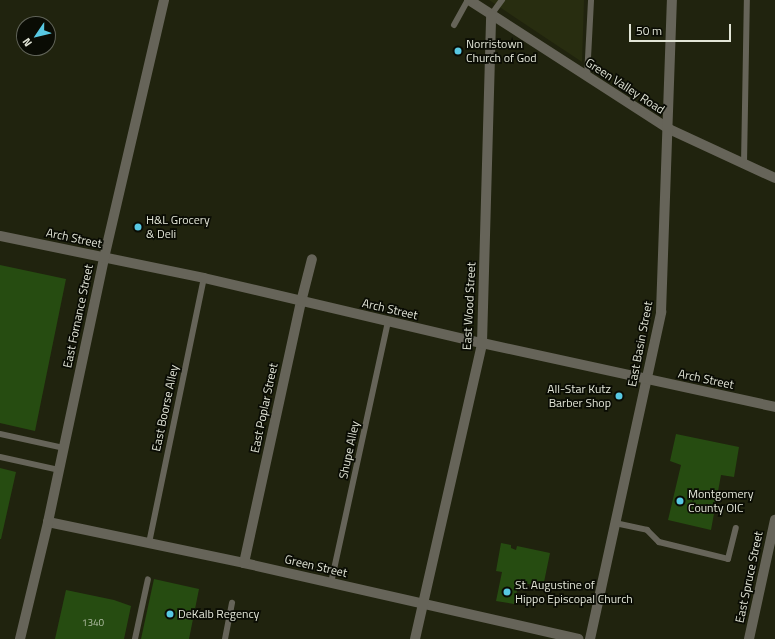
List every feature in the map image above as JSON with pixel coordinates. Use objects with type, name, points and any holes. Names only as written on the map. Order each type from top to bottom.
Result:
[{"type":"street","name":"East Fornance Street","points":[[20,639],[48,522],[104,258],[164,0]]},
{"type":"street","name":"Green Valley Road","points":[[469,0],[669,129],[775,178]]},
{"type":"street","name":"East Basin Street","points":[[590,639],[662,312],[672,0]]},
{"type":"street","name":"East Wood Street","points":[[415,639],[482,343],[491,15]]},
{"type":"street","name":"Arch Street","points":[[0,236],[204,278],[388,322],[775,407]]},
{"type":"street","name":"East Poplar Street","points":[[244,563],[301,302],[312,259]]},
{"type":"street","name":"East Spruce Street","points":[[749,639],[775,520]]},
{"type":"street","name":"Green Street","points":[[48,522],[244,563],[578,639]]},
{"type":"lane","points":[[454,25],[469,0]]},
{"type":"lane","points":[[491,15],[502,0]]},
{"type":"lane","points":[[587,77],[591,0]]},
{"type":"lane","points":[[744,164],[747,0]]},
{"type":"lane","name":"East Boorse Alley","points":[[148,542],[204,278]]},
{"type":"lane","name":"Shupe Alley","points":[[331,583],[388,322]]},
{"type":"lane","points":[[0,434],[64,448]]},
{"type":"lane","points":[[0,457],[59,470]]},
{"type":"lane","points":[[615,523],[646,530],[658,542],[728,559],[736,528]]},
{"type":"lane","points":[[135,639],[148,579]]},
{"type":"lane","points":[[225,639],[232,603]]},
{"type":"shaded area","points":[[489,0],[584,0],[582,62]]},
{"type":"building","points":[[0,265],[66,279],[35,431],[0,423]]},
{"type":"building","points":[[676,434],[739,447],[734,477],[721,475],[711,530],[668,520],[681,465],[670,461]]},
{"type":"building","points":[[0,468],[16,472],[1,539],[0,539]]},
{"type":"building","points":[[501,543],[511,545],[511,548],[516,550],[517,546],[550,553],[543,587],[519,582],[514,604],[496,601],[502,572],[496,571]]},
{"type":"building","name":"DeKalb Regency","points":[[154,579],[199,589],[189,639],[141,639]]},
{"type":"building","points":[[66,590],[114,600],[131,606],[124,639],[55,639]]},
{"type":"place","name":"Norristown Church of God","points":[[458,51]]},
{"type":"place","name":"H&L Grocery & Deli","points":[[138,227]]},
{"type":"place","name":"All-Star Kutz Barber Shop","points":[[619,396]]},
{"type":"place","name":"Montgomery County OIC","points":[[680,501]]},
{"type":"place","name":"St. Augustine of Hippo Episcopal Church","points":[[507,592]]},
{"type":"place","name":"DeKalb Regency","points":[[170,614]]}]
